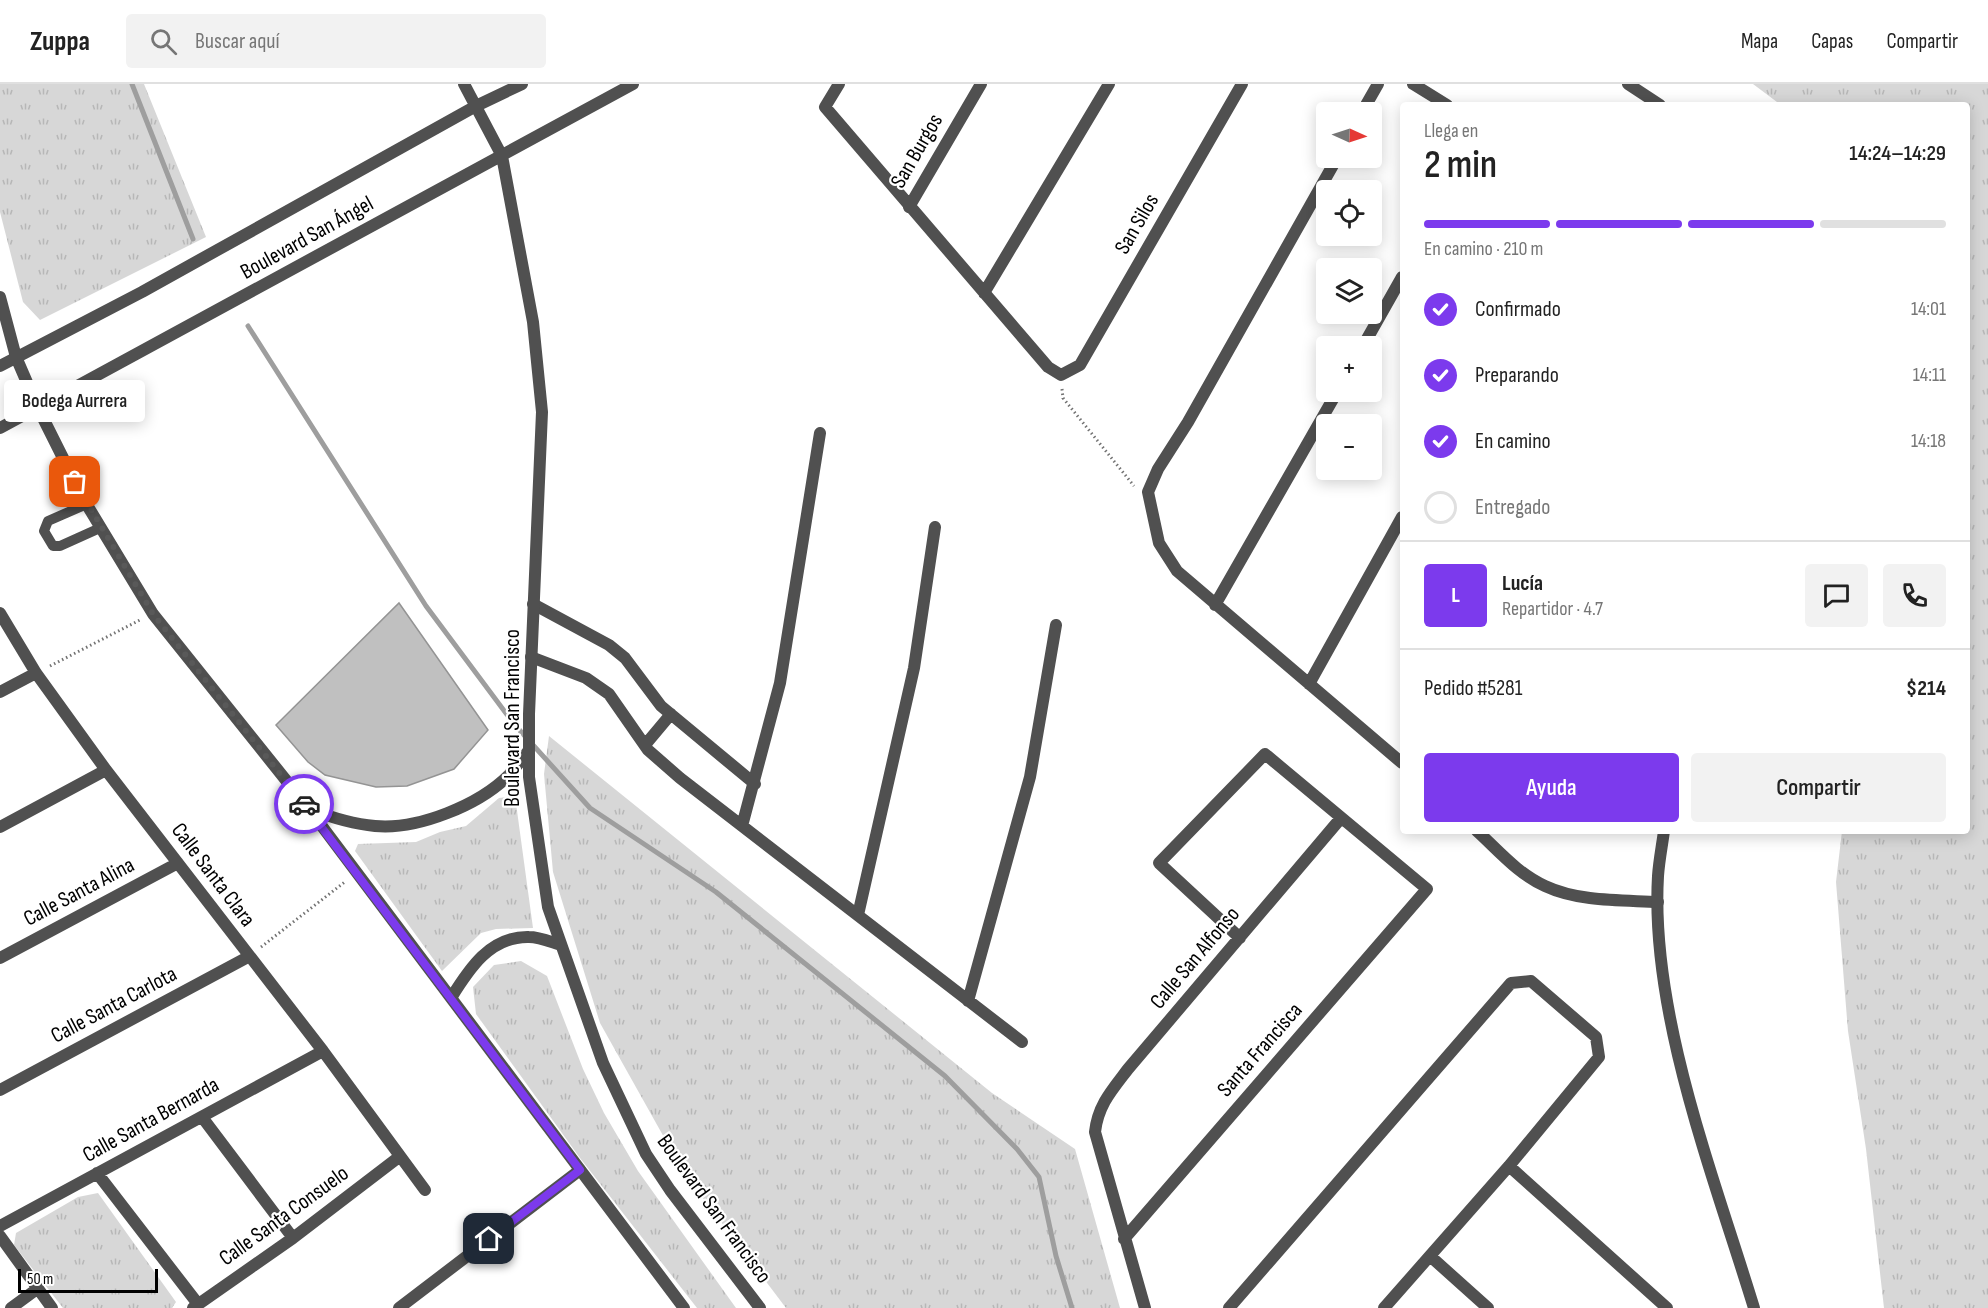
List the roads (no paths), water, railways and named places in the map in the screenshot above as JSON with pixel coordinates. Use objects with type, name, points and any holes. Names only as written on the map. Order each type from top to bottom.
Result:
[{"type":"street","name":"Boulevard San Francisco","points":[[464,84],[502,156],[520,238],[533,322],[542,412],[531,657],[529,777],[543,879],[561,945],[603,1063],[646,1154],[670,1190],[759,1308]]},
{"type":"street","name":"Boulevard San Ángel","points":[[0,366],[142,292],[476,106],[522,84]]},
{"type":"street","name":"Boulevard San Ángel","points":[[0,428],[633,84]]},
{"type":"street","points":[[839,84],[825,107],[984,293],[1109,84]]},
{"type":"street","name":"San Burgos","points":[[909,207],[981,84]]},
{"type":"street","name":"San Silos","points":[[984,293],[1048,367],[1061,375],[1080,365],[1242,84]]},
{"type":"street","points":[[1368,102],[1378,84]]},
{"type":"street","points":[[1413,84],[1442,102]]},
{"type":"street","points":[[1628,84],[1655,102]]},
{"type":"street","points":[[1331,168],[1188,422],[1158,469],[1148,492],[1159,543],[1177,571],[1399,760]]},
{"type":"street","points":[[1369,336],[1400,281]]},
{"type":"street","points":[[0,297],[16,357],[38,408],[100,528],[153,614],[309,809],[684,1308]]},
{"type":"street","points":[[1215,605],[1331,402]]},
{"type":"street","points":[[742,826],[780,683],[820,433]]},
{"type":"street","points":[[1309,684],[1400,521]]},
{"type":"street","points":[[858,915],[914,668],[935,527]]},
{"type":"street","points":[[533,604],[609,645],[625,658],[661,706],[755,784]]},
{"type":"street","name":"Calle Santa Clara","points":[[0,613],[36,673],[106,770],[248,957],[323,1051],[425,1190]]},
{"type":"street","points":[[968,1001],[1030,777],[1056,625]]},
{"type":"street","points":[[531,657],[586,678],[609,694],[645,745],[680,778],[1022,1041]]},
{"type":"street","points":[[0,692],[36,673]]},
{"type":"street","points":[[645,745],[671,714]]},
{"type":"street","points":[[309,809],[344,821],[377,827],[417,823],[449,813],[478,796],[508,776],[529,750]]},
{"type":"street","points":[[1240,938],[1159,863],[1265,754],[1341,818]]},
{"type":"street","points":[[0,827],[106,770]]},
{"type":"street","name":"Santa Francisca","points":[[1124,1239],[1427,889],[1341,818]]},
{"type":"street","name":"Calle San Alfonso","points":[[1124,1239],[1095,1132],[1097,1115],[1103,1101],[1341,818]]},
{"type":"street","points":[[1484,834],[1514,866],[1544,886],[1593,897],[1658,902]]},
{"type":"street","points":[[1664,834],[1658,876],[1659,939],[1675,1044],[1754,1308]]},
{"type":"street","name":"Calle Santa Alina","points":[[0,958],[178,863]]},
{"type":"street","points":[[451,998],[476,961],[509,939],[530,937],[561,945]]},
{"type":"street","name":"Calle Santa Carlota","points":[[0,1090],[248,957]]},
{"type":"street","points":[[1229,1308],[1512,983],[1531,981],[1596,1037],[1599,1057],[1509,1167],[1384,1308]]},
{"type":"street","name":"Calle Santa Bernarda","points":[[0,1226],[323,1051]]},
{"type":"street","points":[[202,1116],[293,1238]]},
{"type":"street","name":"Calle Santa Consuelo","points":[[196,1306],[293,1238],[399,1157]]},
{"type":"street","points":[[1509,1167],[1667,1308]]},
{"type":"street","points":[[399,1308],[580,1170]]},
{"type":"street","points":[[97,1173],[196,1306]]},
{"type":"street","points":[[0,1236],[52,1308]]},
{"type":"street","points":[[1124,1239],[1145,1308]]},
{"type":"street","points":[[1430,1256],[1488,1308]]},
{"type":"street","points":[[11,1308],[37,1288]]},
{"type":"lane","points":[[87,504],[48,521],[44,531],[53,546],[60,546],[100,528]]},
{"type":"waterway","points":[[132,84],[193,239]]},
{"type":"waterway","points":[[248,326],[426,606],[514,724],[590,808],[716,892],[945,1076],[1017,1149],[1039,1177],[1056,1256],[1072,1308]]},
{"type":"place","name":"Bodega Aurrera","points":[[75,482]]}]
